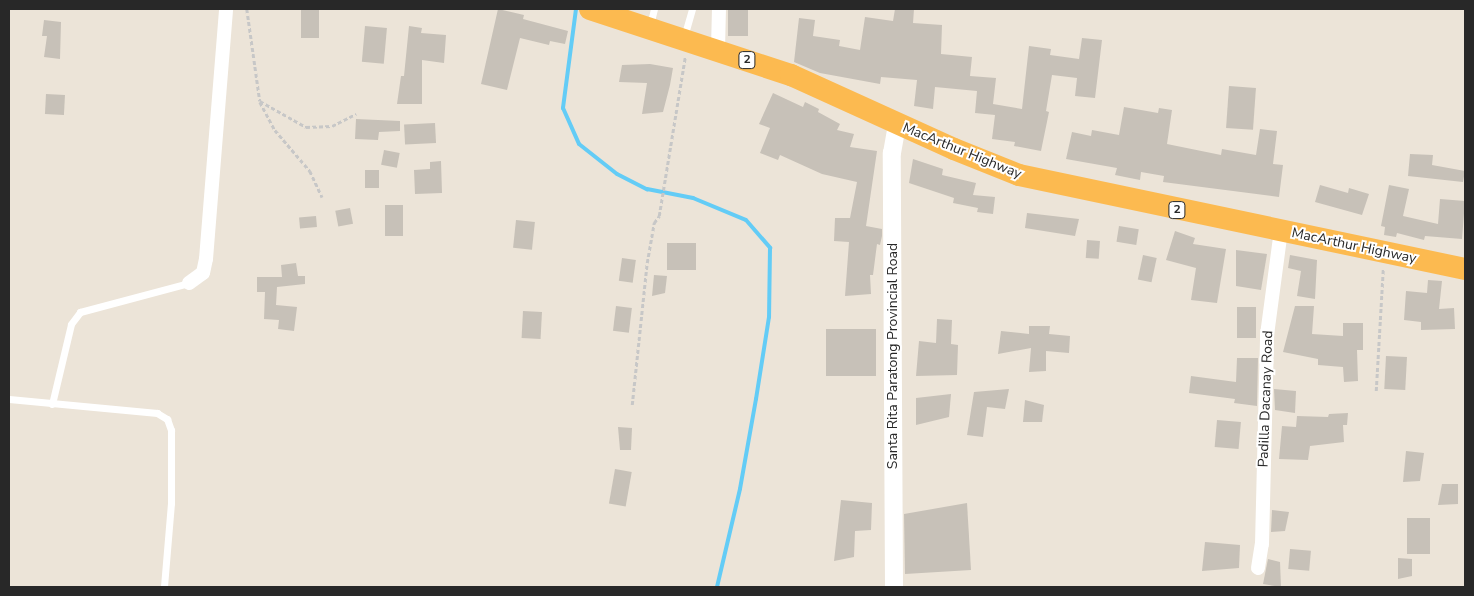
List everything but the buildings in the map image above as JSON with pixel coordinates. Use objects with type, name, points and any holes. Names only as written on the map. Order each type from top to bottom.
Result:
[{"type":"highway","name":"MacArthur Highway","points":[[591,9],[652,18],[686,39],[791,75],[897,124],[1019,175],[1465,269]]},
{"type":"street","points":[[189,284],[203,274],[206,259],[226,9]]},
{"type":"street","points":[[718,49],[719,9]]},
{"type":"street","name":"Santa Rita Paratong Provincial Road","points":[[894,587],[892,153],[897,124]]},
{"type":"street","name":"Padilla Dacanay Road","points":[[1258,568],[1262,544],[1266,335],[1282,230]]},
{"type":"lane","points":[[686,39],[692,9]]},
{"type":"lane","points":[[52,404],[71,324],[80,312],[189,284]]},
{"type":"lane","points":[[9,399],[157,413],[168,419],[171,430],[171,503],[164,587]]},
{"type":"path","points":[[247,9],[260,101],[275,130],[310,172],[322,197]]},
{"type":"path","points":[[632,405],[647,263],[654,223],[659,216],[686,39]]},
{"type":"path","points":[[260,101],[306,127],[332,126],[356,114]]},
{"type":"path","points":[[1376,391],[1378,308],[1386,252]]},
{"type":"waterway","points":[[576,9],[563,108],[579,144],[617,174],[647,189],[693,198],[746,220],[770,248],[769,317],[740,489],[717,587]]}]
